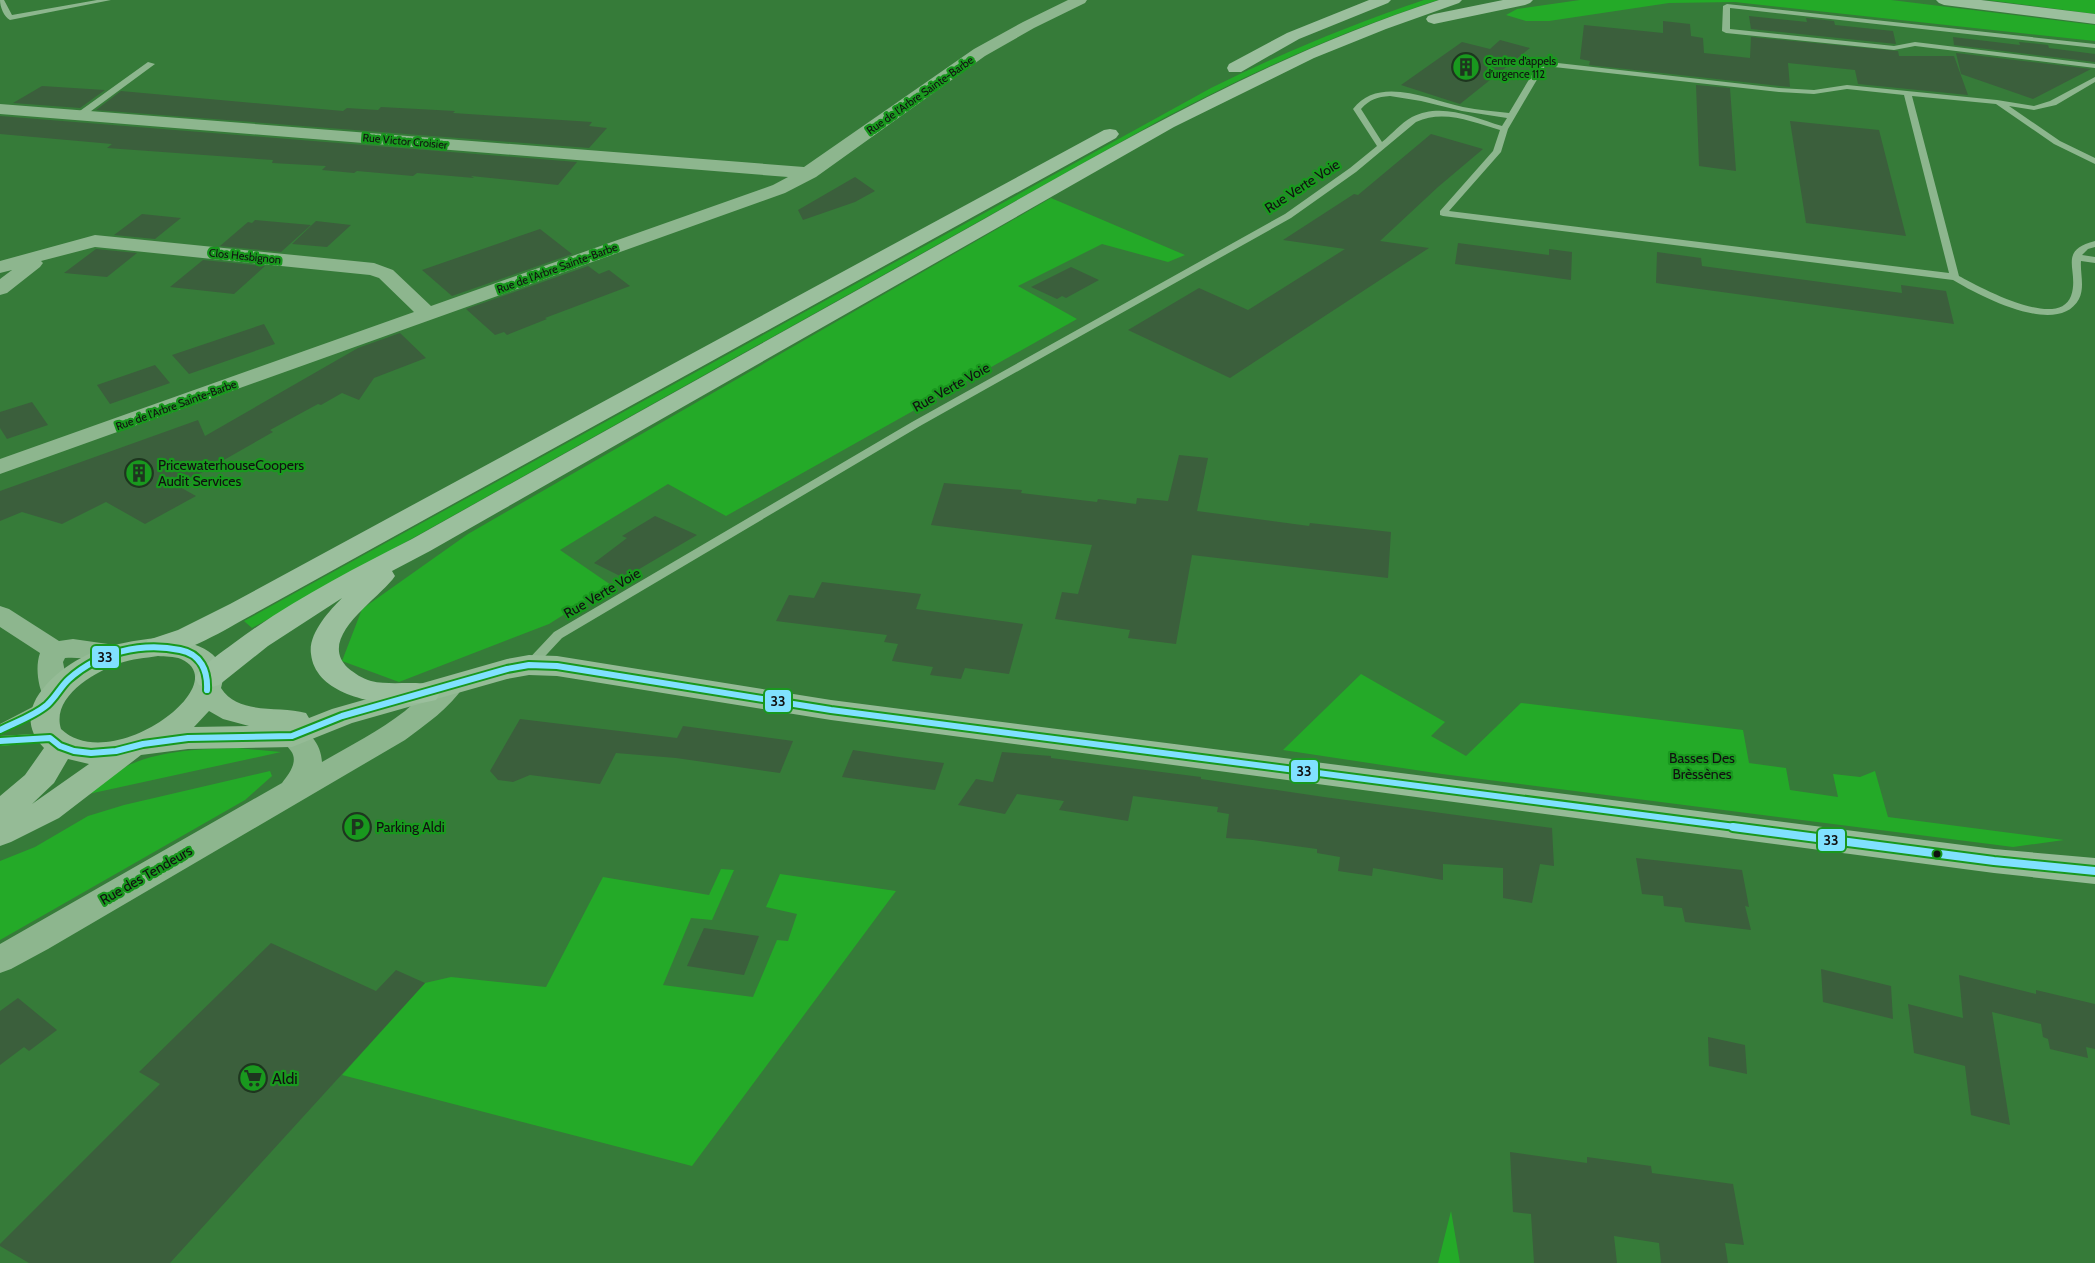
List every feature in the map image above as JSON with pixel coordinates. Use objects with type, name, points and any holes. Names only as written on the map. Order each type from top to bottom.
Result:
[{"type":"highway","points":[[1224,73],[1293,36],[1383,0]]},
{"type":"highway","points":[[1257,56],[1414,0]]},
{"type":"highway","points":[[208,684],[242,651],[284,620],[320,598],[421,545],[1168,123],[1236,87],[1331,44],[1383,23],[1454,0]]},
{"type":"highway","points":[[1331,44],[1369,37],[1468,10],[1525,0]]},
{"type":"highway","points":[[1944,0],[2095,19]]},
{"type":"highway","points":[[158,647],[188,637],[240,610],[1121,128]]},
{"type":"highway","points":[[421,545],[364,592],[346,611],[330,632],[325,652],[330,669],[351,684],[369,690],[438,689]]},
{"type":"street","name":"Rue de l'Arbre Sainte-Barbe","points":[[0,467],[778,189],[810,172],[949,73],[992,45],[1029,23],[1080,0]]},
{"type":"street","name":"Rue Victor Croisier","points":[[0,109],[810,172]]},
{"type":"street","name":"Clos Hesbignon","points":[[0,267],[95,241],[374,269],[386,274],[428,314]]},
{"type":"street","name":"Clos Hesbignon","points":[[0,289],[46,254]]},
{"type":"street","points":[[0,615],[54,650],[73,648],[120,653]]},
{"type":"street","points":[[342,716],[281,720],[243,714],[227,709],[215,703],[208,684],[206,665],[196,655],[180,649],[158,647],[120,653],[85,668],[52,698],[44,716],[45,728],[55,742],[74,751],[90,753],[188,738],[292,736],[342,716],[507,669],[529,665],[557,666],[851,713],[2014,864],[2095,871]]},
{"type":"street","points":[[52,698],[50,662],[54,650]]},
{"type":"street","points":[[0,834],[48,810],[138,745],[174,728],[186,719],[199,705],[208,684]]},
{"type":"street","name":"Rue des Tendeurs","points":[[0,960],[293,790],[340,765],[417,717],[434,704],[438,689]]},
{"type":"street","name":"Rue des Tendeurs","points":[[292,736],[302,742],[306,750],[308,762],[305,774],[293,790]]},
{"type":"street","points":[[0,811],[34,786],[47,771],[55,742]]},
{"type":"lane","points":[[1,0],[10,18],[108,0]]},
{"type":"lane","points":[[2095,46],[1727,6],[1726,31],[1894,48],[1915,44],[2095,66]]},
{"type":"lane","points":[[2095,79],[2053,103],[2034,108],[1997,102],[1847,87],[1814,92],[1779,90],[1543,63],[1504,129],[1497,152],[1443,213],[1955,277],[2002,302],[2036,311],[2055,311],[2068,306],[2076,295],[2076,257],[2079,250],[2085,246],[2095,244]]},
{"type":"lane","points":[[80,115],[151,64]]},
{"type":"lane","points":[[1907,93],[1955,277]]},
{"type":"lane","points":[[1381,146],[1357,110],[1360,103],[1368,98],[1385,95],[1409,95],[1462,109],[1512,116]]},
{"type":"lane","points":[[1385,95],[1416,104],[1424,109],[1426,114],[1459,115],[1504,129]]},
{"type":"lane","points":[[1997,102],[2064,147],[2095,161]]},
{"type":"lane","name":"Rue Verte Voie","points":[[529,665],[558,636],[916,424],[1288,216],[1353,170],[1413,120],[1426,114]]},
{"type":"lane","points":[[2076,257],[2095,260]]},
{"type":"lane","points":[[0,730],[52,698]]},
{"type":"lane","points":[[0,741],[55,742]]},
{"type":"green space","points":[[1424,0],[1438,0],[1332,39],[1230,85],[1162,119],[252,628],[244,621],[1211,88],[1263,63],[1316,41]]},
{"type":"green space","points":[[1580,0],[1891,0],[2095,25],[2095,41],[1735,2],[1669,3],[1549,21],[1526,21],[1506,15],[1517,9]]},
{"type":"green space","points":[[1987,0],[2095,0],[2095,14]]},
{"type":"green space","points":[[1051,198],[1185,255],[1168,262],[1102,244],[1018,286],[1077,319],[726,516],[668,484],[560,550],[611,585],[549,624],[399,682],[342,661],[362,609],[468,534]]},
{"type":"green space","name":"Basses Des Brèssènes","points":[[1361,674],[1445,722],[1431,736],[1466,756],[1521,703],[1743,730],[1749,763],[1786,768],[1790,790],[1838,797],[1833,774],[1860,777],[1875,771],[1888,817],[2064,840],[2013,847],[1442,774],[1283,750]]},
{"type":"green space","points":[[238,748],[281,752],[84,795],[120,770],[138,761],[180,751]]},
{"type":"green space","points":[[270,771],[272,776],[245,800],[0,940],[0,861],[35,847],[88,816],[124,805]]},
{"type":"green space","points":[[721,869],[734,870],[712,920],[691,918],[663,985],[753,997],[777,940],[788,941],[797,914],[766,907],[780,874],[896,891],[692,1166],[342,1075],[425,983],[451,977],[546,987],[603,877],[709,895]]},
{"type":"green space","points":[[1451,1211],[1460,1263],[1438,1263]]},
{"type":"building","points":[[1749,16],[1807,22],[1806,18],[1834,21],[1835,25],[1893,31],[1896,44],[1751,29]]},
{"type":"building","points":[[1663,21],[1690,24],[1691,36],[1703,38],[1704,53],[1750,58],[1751,37],[1898,51],[1899,56],[1954,56],[1968,95],[1858,84],[1855,70],[1788,63],[1790,87],[1589,65],[1590,61],[1580,59],[1584,25],[1663,33]]},
{"type":"building","points":[[1953,37],[2020,45],[2019,42],[2048,45],[2049,48],[2095,54],[2095,62],[1954,45]]},
{"type":"building","name":"Centre d’appels d’urgence 112","points":[[1500,40],[1530,48],[1460,104],[1401,85],[1462,42],[1490,49]]},
{"type":"building","points":[[1956,53],[2091,69],[2033,99],[1961,74]]},
{"type":"building","points":[[1696,85],[1730,88],[1736,171],[1699,166]]},
{"type":"building","points":[[42,86],[105,90],[80,108],[13,103]]},
{"type":"building","points":[[121,91],[343,111],[347,108],[378,110],[381,107],[455,111],[453,113],[592,122],[589,126],[607,128],[589,148],[96,110]]},
{"type":"building","points":[[0,116],[577,162],[558,185],[471,176],[474,178],[417,173],[413,176],[357,171],[354,173],[322,170],[326,166],[272,163],[273,160],[107,148],[112,144],[0,134]]},
{"type":"building","points":[[1790,121],[1879,130],[1906,236],[1806,223]]},
{"type":"building","points":[[1431,134],[1483,149],[1438,187],[1380,241],[1429,248],[1230,378],[1128,330],[1199,288],[1248,310],[1345,249],[1283,240],[1354,194],[1358,195]]},
{"type":"building","points":[[855,177],[875,191],[855,202],[803,220],[798,210]]},
{"type":"building","points":[[142,214],[181,218],[155,239],[114,235]]},
{"type":"building","points":[[255,220],[311,225],[281,252],[220,246],[248,222],[252,223]]},
{"type":"building","points":[[316,221],[351,225],[327,247],[292,244]]},
{"type":"building","points":[[540,229],[572,254],[452,296],[422,270]]},
{"type":"building","points":[[1458,243],[1549,255],[1549,249],[1572,252],[1571,280],[1455,264]]},
{"type":"building","points":[[96,249],[137,253],[107,277],[64,273]]},
{"type":"building","points":[[1657,252],[1701,258],[1702,266],[1902,293],[1901,285],[1946,291],[1954,324],[1656,283]]},
{"type":"building","points":[[203,260],[265,266],[234,294],[170,287]]},
{"type":"building","points":[[588,266],[599,274],[609,270],[630,286],[545,318],[547,319],[507,335],[504,332],[495,335],[466,309]]},
{"type":"building","points":[[1071,267],[1099,280],[1066,298],[1062,296],[1057,299],[1031,287]]},
{"type":"building","points":[[264,324],[275,344],[189,374],[172,355]]},
{"type":"building","points":[[400,333],[426,358],[374,378],[359,400],[342,393],[270,430],[273,432],[178,486],[196,496],[145,524],[106,502],[62,524],[22,512],[0,521],[0,491],[198,420],[205,436],[358,348]]},
{"type":"building","points":[[155,365],[170,383],[110,404],[97,385]]},
{"type":"building","points":[[32,402],[48,425],[7,439],[0,428],[0,412]]},
{"type":"building","points":[[1179,455],[1208,458],[1197,511],[1309,526],[1310,523],[1391,532],[1388,578],[1192,555],[1176,644],[1128,638],[1130,630],[1055,619],[1062,592],[1078,594],[1092,545],[931,525],[944,483],[1022,490],[1021,493],[1097,502],[1098,499],[1136,504],[1137,498],[1168,501]]},
{"type":"building","points":[[655,516],[697,535],[624,578],[594,563],[627,538],[622,536]]},
{"type":"building","points":[[822,582],[921,594],[916,609],[1023,624],[1009,674],[965,668],[961,679],[930,675],[933,667],[892,661],[898,644],[884,642],[887,635],[776,621],[789,595],[814,598]]},
{"type":"building","points":[[520,719],[677,738],[683,726],[793,741],[780,773],[676,758],[616,753],[600,784],[530,775],[513,782],[498,780],[490,771]]},
{"type":"building","points":[[853,750],[944,763],[935,790],[842,777]]},
{"type":"building","points":[[1002,752],[1051,756],[1051,758],[1201,777],[1201,779],[1324,797],[1552,828],[1554,866],[1540,864],[1532,903],[1503,898],[1503,868],[1443,864],[1443,880],[1373,868],[1372,876],[1338,871],[1340,857],[1317,853],[1317,849],[1226,838],[1229,814],[1217,812],[1218,807],[1133,796],[1128,821],[1059,810],[1064,801],[1017,794],[1005,814],[958,805],[976,779],[993,782]]},
{"type":"building","points":[[1636,858],[1742,870],[1749,907],[1745,906],[1751,930],[1685,922],[1682,908],[1664,906],[1663,896],[1642,894]]},
{"type":"building","points":[[704,928],[759,936],[744,975],[687,966]]},
{"type":"building","points":[[271,943],[376,991],[396,970],[425,983],[170,1263],[29,1263],[0,1246],[160,1084],[139,1072]]},
{"type":"building","points":[[1821,969],[1891,986],[1893,1019],[1823,1002]]},
{"type":"building","points":[[1959,975],[2036,994],[2036,990],[2095,1004],[2095,1049],[2086,1047],[2088,1058],[2050,1049],[2048,1039],[2043,1037],[2041,1024],[1992,1012],[2010,1125],[1971,1115],[1965,1066],[1914,1053],[1908,1004],[1963,1018]]},
{"type":"building","points":[[18,998],[57,1030],[29,1051],[24,1047],[0,1065],[0,1011]]},
{"type":"building","points":[[1708,1037],[1745,1045],[1747,1074],[1709,1066]]},
{"type":"building","points":[[1510,1152],[1587,1163],[1587,1157],[1651,1166],[1652,1173],[1733,1184],[1744,1245],[1725,1243],[1728,1263],[1661,1263],[1659,1243],[1614,1236],[1617,1263],[1534,1263],[1531,1214],[1513,1212]]},
{"type":"transit line","name":"33","points":[[0,730],[42,709],[67,681],[82,669],[109,656],[139,648],[170,648],[185,651],[196,657],[206,671],[207,690]]},
{"type":"transit line","name":"33","points":[[0,741],[50,738],[60,746],[74,751],[91,753],[116,751],[143,744],[188,738],[292,736],[342,716],[507,669],[529,665],[557,666],[831,710],[1994,861],[2095,871]]},
{"type":"place","name":"Centre d’appels d’urgence 112","points":[[1466,67]]},
{"type":"place","name":"PricewaterhouseCoopers Audit Services","points":[[139,473]]},
{"type":"place","name":"Parking Aldi","points":[[357,827]]},
{"type":"place","name":"Aldi","points":[[253,1078]]}]
